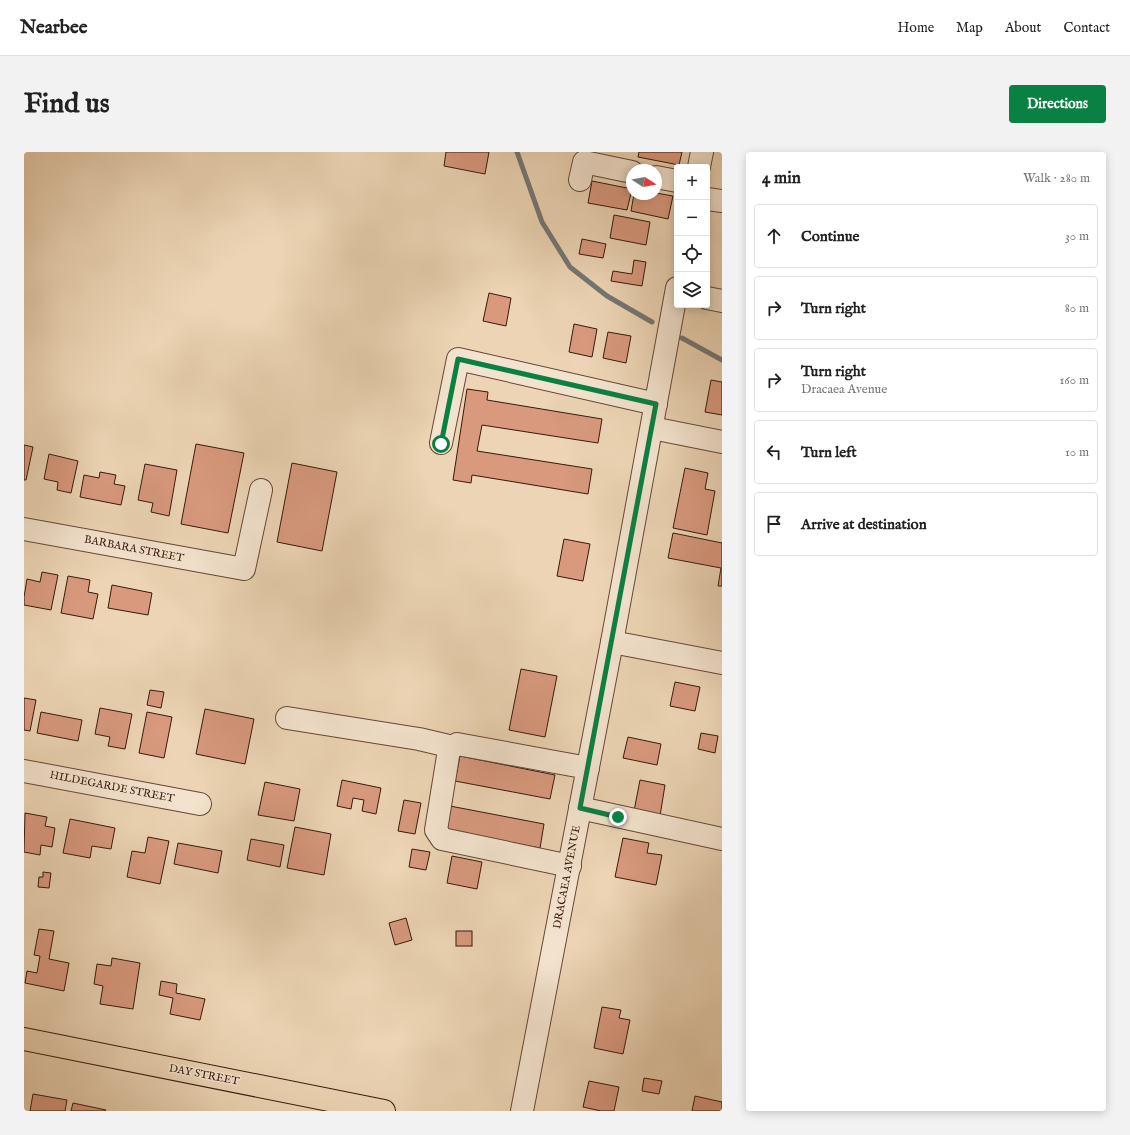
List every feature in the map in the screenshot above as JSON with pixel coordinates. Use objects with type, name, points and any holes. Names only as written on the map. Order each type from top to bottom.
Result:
[{"type":"main road","name":"DAY STREET","points":[[24,1039],[384,1111]]},
{"type":"street","points":[[700,164],[702,152]]},
{"type":"street","points":[[580,180],[584,162],[626,171]]},
{"type":"street","points":[[662,178],[674,180]]},
{"type":"street","points":[[710,199],[722,201]]},
{"type":"street","points":[[710,299],[722,301]]},
{"type":"street","name":"DRACAEA AVENUE","points":[[522,1111],[570,866],[674,307]]},
{"type":"street","points":[[441,444],[458,359],[656,404]]},
{"type":"street","points":[[652,428],[722,442]]},
{"type":"street","name":"BARBARA STREET","points":[[24,528],[162,555],[244,569],[261,490]]},
{"type":"street","points":[[612,642],[722,663]]},
{"type":"street","points":[[287,718],[419,738],[453,747]]},
{"type":"street","points":[[570,866],[442,839],[436,830],[449,750],[457,744],[588,768]]},
{"type":"street","name":"HILDEGARDE STREET","points":[[24,771],[200,804]]},
{"type":"street","points":[[580,808],[722,839]]},
{"type":"building","points":[[446,152],[489,152],[485,174],[444,166]]},
{"type":"building","points":[[639,152],[682,152],[679,164],[638,157]]},
{"type":"building","points":[[592,181],[626,188],[626,200],[629,200],[627,210],[588,203]]},
{"type":"building","points":[[662,194],[673,196],[668,219],[631,211],[633,200],[662,200]]},
{"type":"building","points":[[614,215],[650,222],[646,245],[610,238]]},
{"type":"building","points":[[582,239],[606,244],[603,258],[579,254]]},
{"type":"building","points":[[634,260],[646,262],[642,286],[611,281],[613,271],[632,274]]},
{"type":"building","points":[[489,293],[511,298],[506,326],[483,321]]},
{"type":"building","points":[[574,324],[597,329],[592,357],[569,352]]},
{"type":"building","points":[[608,332],[631,336],[626,363],[603,358]]},
{"type":"building","points":[[711,380],[722,382],[722,415],[705,412]]},
{"type":"building","points":[[467,389],[488,392],[487,400],[602,419],[598,443],[482,425],[477,451],[592,469],[588,494],[472,475],[471,483],[453,480]]},
{"type":"building","points":[[196,444],[244,453],[228,533],[181,524]]},
{"type":"building","points":[[24,445],[33,447],[26,480],[24,480]]},
{"type":"building","points":[[49,454],[78,461],[71,493],[57,490],[58,482],[44,479]]},
{"type":"building","points":[[292,463],[337,472],[322,551],[277,542]]},
{"type":"building","points":[[145,464],[177,470],[169,516],[151,512],[153,503],[138,500]]},
{"type":"building","points":[[685,468],[708,473],[705,489],[715,491],[707,535],[673,528]]},
{"type":"building","points":[[100,472],[116,475],[114,484],[125,486],[121,505],[80,497],[84,475],[99,478]]},
{"type":"building","points":[[673,533],[722,543],[722,586],[718,586],[721,568],[668,558]]},
{"type":"building","points":[[564,539],[590,544],[583,581],[557,576]]},
{"type":"building","points":[[42,572],[58,575],[51,610],[24,605],[27,579],[40,582]]},
{"type":"building","points":[[68,576],[90,580],[88,592],[98,594],[93,619],[61,613]]},
{"type":"building","points":[[112,585],[152,593],[148,615],[108,608]]},
{"type":"building","points":[[521,669],[557,676],[545,737],[509,730]]},
{"type":"building","points":[[675,682],[700,687],[695,711],[670,706]]},
{"type":"building","points":[[150,690],[164,692],[161,708],[147,705]]},
{"type":"building","points":[[24,698],[36,700],[30,731],[24,730]]},
{"type":"building","points":[[100,708],[132,714],[125,749],[108,746],[110,737],[95,734]]},
{"type":"building","points":[[205,709],[254,719],[245,764],[196,754]]},
{"type":"building","points":[[41,712],[82,720],[78,741],[37,733]]},
{"type":"building","points":[[147,712],[172,717],[164,758],[139,753]]},
{"type":"building","points":[[701,733],[718,736],[715,753],[698,749]]},
{"type":"building","points":[[628,737],[661,744],[657,765],[623,758]]},
{"type":"building","points":[[460,756],[555,775],[550,799],[455,781]]},
{"type":"building","points":[[342,780],[381,788],[376,814],[362,811],[364,800],[353,798],[351,809],[337,806]]},
{"type":"building","points":[[640,780],[665,785],[660,816],[634,811]]},
{"type":"building","points":[[265,782],[300,789],[294,821],[258,815]]},
{"type":"building","points":[[404,800],[421,803],[415,834],[398,831]]},
{"type":"building","points":[[450,806],[544,824],[540,848],[445,830]]},
{"type":"building","points":[[25,813],[47,817],[45,826],[55,828],[52,847],[41,845],[40,855],[24,852]]},
{"type":"building","points":[[70,819],[115,828],[111,849],[92,846],[90,858],[63,853]]},
{"type":"building","points":[[295,827],[331,834],[324,875],[287,868]]},
{"type":"building","points":[[148,837],[169,841],[160,884],[127,877],[132,851],[145,853]]},
{"type":"building","points":[[623,838],[649,843],[647,853],[662,855],[656,885],[615,877]]},
{"type":"building","points":[[251,839],[284,845],[280,867],[247,860]]},
{"type":"building","points":[[178,843],[222,851],[218,873],[174,864]]},
{"type":"building","points":[[412,849],[430,852],[426,870],[409,867]]},
{"type":"building","points":[[452,856],[482,862],[477,889],[447,883]]},
{"type":"building","points":[[43,872],[51,873],[49,888],[38,887],[39,877],[43,877]]},
{"type":"building","points":[[406,918],[412,940],[395,945],[389,923]]},
{"type":"building","points":[[39,929],[54,931],[49,959],[69,963],[64,991],[25,983],[27,971],[37,973],[40,956],[34,955]]},
{"type":"building","points":[[456,931],[472,931],[472,946],[456,946]]},
{"type":"building","points":[[112,958],[140,963],[133,1009],[100,1004],[103,986],[94,984],[97,964],[111,966]]},
{"type":"building","points":[[161,981],[177,984],[176,993],[205,999],[200,1020],[170,1014],[173,998],[159,995]]},
{"type":"building","points":[[602,1007],[621,1010],[619,1018],[630,1020],[623,1054],[594,1048]]},
{"type":"building","points":[[644,1078],[662,1081],[659,1094],[642,1091]]},
{"type":"building","points":[[589,1081],[619,1087],[614,1111],[601,1111],[583,1107]]},
{"type":"building","points":[[33,1094],[67,1100],[65,1111],[30,1111]]},
{"type":"building","points":[[695,1096],[722,1102],[722,1111],[692,1111]]},
{"type":"building","points":[[73,1103],[106,1110],[71,1111]]},
{"type":"waterway","points":[[517,152],[542,222],[570,267],[607,296],[652,322]]},
{"type":"waterway","points":[[682,338],[722,360]]},
{"type":"route","points":[[441,444],[458,359],[656,404],[580,808],[618,817]]}]
